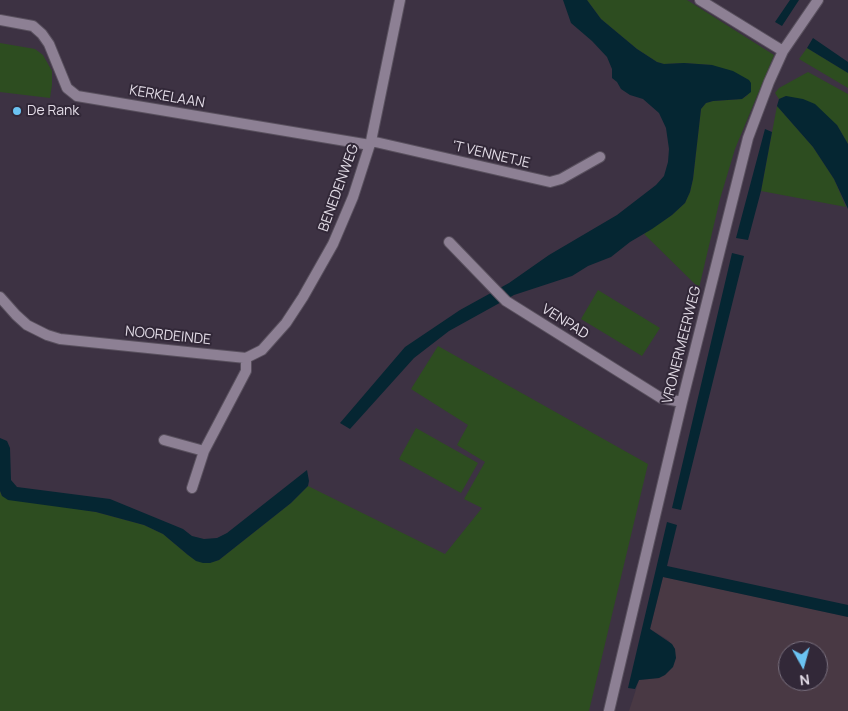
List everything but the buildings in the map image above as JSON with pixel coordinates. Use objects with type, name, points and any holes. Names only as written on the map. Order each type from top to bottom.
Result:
[{"type":"street","name":"BENEDENWEG","points":[[246,358],[262,350],[286,323],[320,268],[346,216],[370,143],[400,0]]},
{"type":"street","points":[[700,0],[783,51]]},
{"type":"street","name":"VRONERMEERWEG","points":[[609,711],[682,402],[748,138],[783,51],[818,0]]},
{"type":"street","name":"KERKELAAN","points":[[0,20],[32,26],[42,34],[49,44],[67,88],[77,96],[370,143]]},
{"type":"street","name":"'T VENNETJE","points":[[370,143],[546,181],[561,179],[600,157]]},
{"type":"street","name":"VENPAD","points":[[449,242],[506,301],[661,398],[682,402]]},
{"type":"street","name":"NOORDEINDE","points":[[0,297],[27,325],[60,340],[246,358]]},
{"type":"street","points":[[192,488],[204,451],[246,371],[246,358]]},
{"type":"street","points":[[164,440],[204,451]]},
{"type":"shaded area","points":[[663,577],[848,617],[848,711],[629,711],[639,680],[659,678],[675,649],[668,640],[650,629]]},
{"type":"green space","points":[[587,0],[687,0],[774,55],[735,149],[720,199],[699,288],[644,234],[672,215],[685,203],[693,179],[701,109],[706,103],[742,99],[748,95],[712,65],[664,64],[657,62],[637,49],[601,19]]},
{"type":"green space","points":[[0,43],[35,49],[43,55],[52,71],[50,98],[0,92]]},
{"type":"green space","points":[[807,48],[848,73],[848,88],[799,59]]},
{"type":"green space","points":[[808,72],[848,94],[848,144],[837,125],[786,96],[779,99],[775,93],[779,88]]},
{"type":"green space","points":[[777,106],[813,147],[834,179],[846,207],[761,191]]},
{"type":"green space","points":[[598,290],[660,328],[642,356],[581,319]]},
{"type":"green space","points":[[438,346],[648,464],[589,711],[0,711],[0,491],[2,496],[96,512],[144,525],[163,534],[188,555],[209,563],[219,560],[291,503],[308,486],[445,554],[482,508],[464,499],[485,462],[457,445],[468,425],[411,389]]},
{"type":"green space","points":[[416,428],[478,463],[461,493],[399,459]]},
{"type":"water","points":[[563,0],[587,0],[601,19],[637,49],[657,62],[664,64],[712,65],[733,71],[749,80],[751,92],[742,99],[706,103],[701,109],[690,192],[685,203],[672,215],[630,242],[611,257],[588,266],[572,276],[514,295],[449,331],[414,358],[350,429],[340,423],[405,347],[460,310],[509,283],[549,255],[617,215],[656,185],[664,176],[669,149],[666,128],[659,113],[643,99],[630,95],[621,89],[612,78],[612,69],[607,57],[571,23]]},
{"type":"water","points":[[790,0],[799,0],[782,26],[775,22]]},
{"type":"water","points":[[813,38],[848,62],[848,73],[807,48]]},
{"type":"water","points":[[786,96],[803,99],[815,104],[837,125],[848,144],[848,209],[834,179],[813,147],[777,106],[779,99]]},
{"type":"water","points":[[765,129],[772,132],[761,191],[748,240],[736,238]]},
{"type":"water","points":[[732,253],[744,256],[681,510],[672,508]]},
{"type":"water","points":[[0,438],[7,441],[10,448],[11,480],[17,487],[110,499],[183,529],[192,536],[204,539],[217,538],[227,533],[307,470],[309,481],[308,486],[291,503],[219,560],[203,563],[196,561],[163,534],[144,525],[96,512],[8,500],[2,496],[0,491]]},
{"type":"water","points":[[667,522],[677,525],[667,566],[848,605],[848,617],[663,577],[650,629],[672,644],[675,649],[676,658],[673,667],[665,675],[659,678],[639,680],[635,689],[628,688]]},
{"type":"place","name":"De Rank","points":[[17,111]]}]
